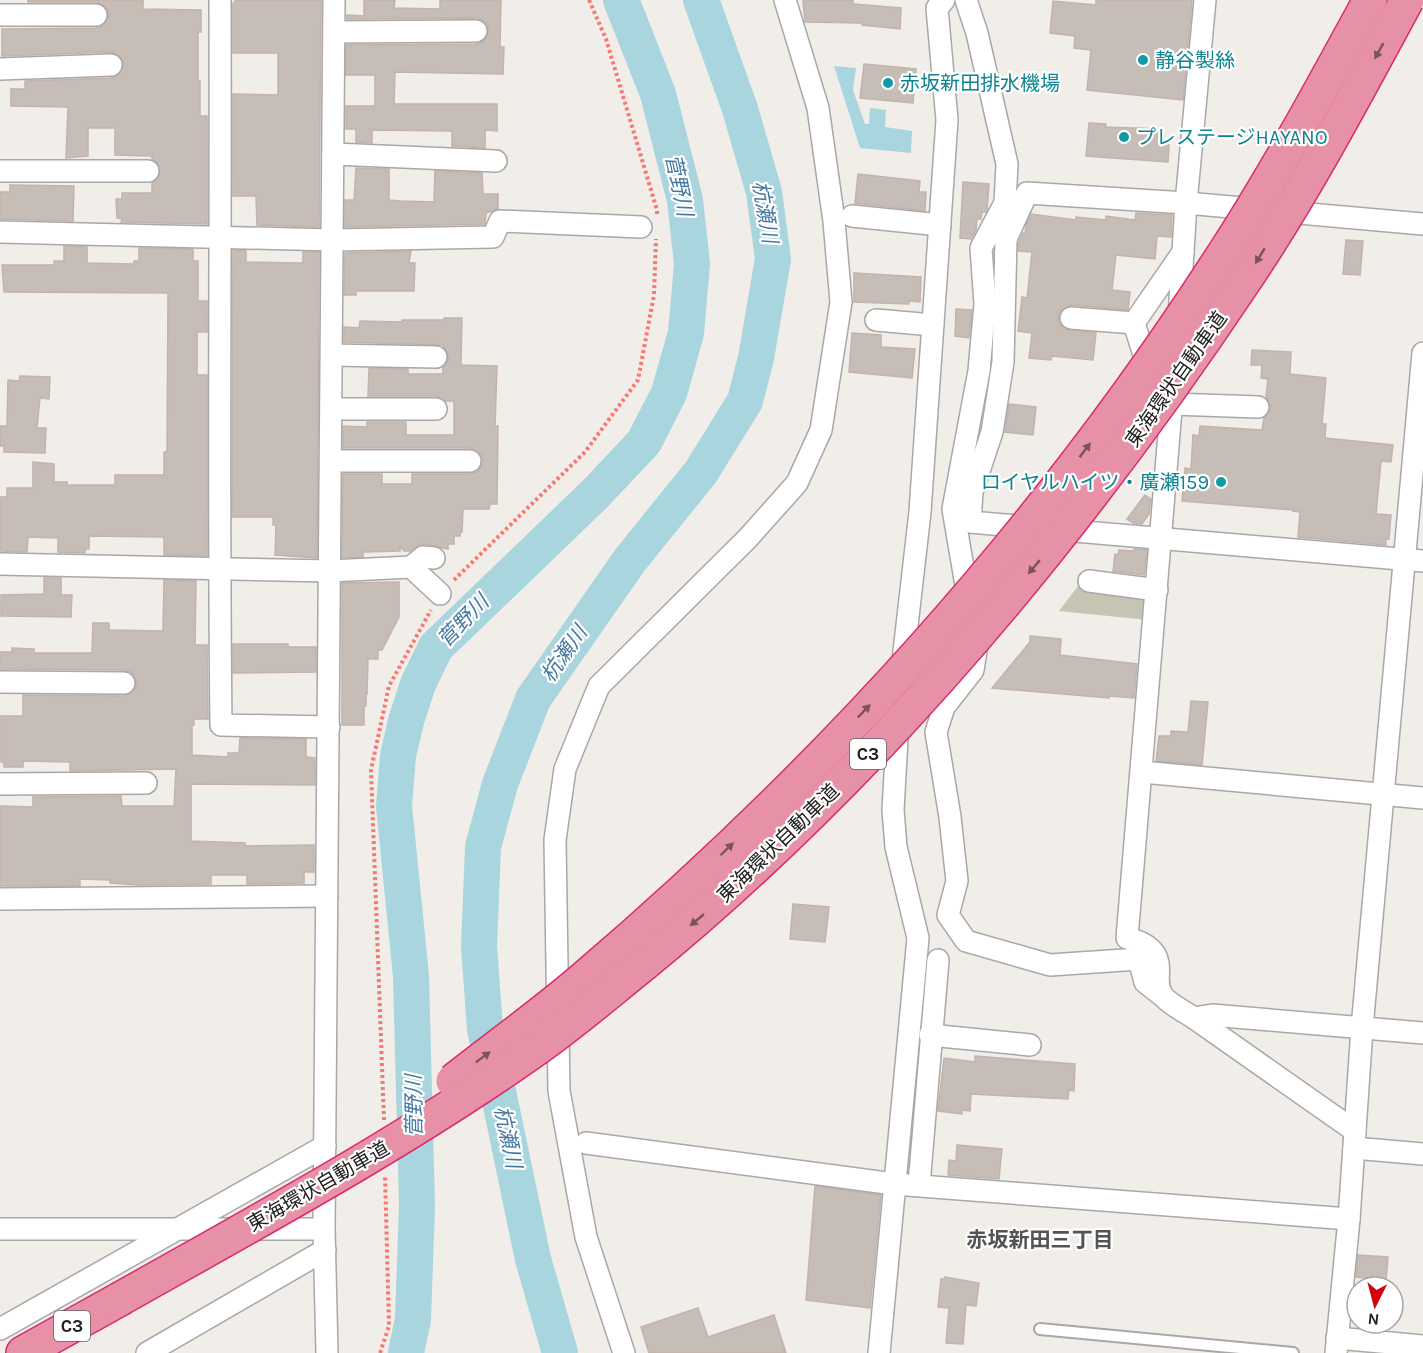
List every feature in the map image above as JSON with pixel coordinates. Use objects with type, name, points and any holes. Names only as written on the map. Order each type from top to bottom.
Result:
[{"type":"highway","name":"東海環状自動車道","points":[[120,1299],[427,1101],[580,981],[678,896],[796,782],[912,661],[1019,537],[1126,398],[1219,261],[1305,121],[1370,0]]},
{"type":"highway","name":"東海環状自動車道","points":[[23,1353],[336,1177],[435,1117],[532,1053],[702,916],[816,809],[931,688],[986,624],[1048,551],[1148,420],[1245,280],[1333,136],[1407,0]]},
{"type":"street","points":[[220,0],[221,724],[328,727]]},
{"type":"street","points":[[327,1353],[324,1229],[334,240],[334,0]]},
{"type":"street","points":[[624,1353],[586,1237],[559,1091],[555,840],[565,769],[599,686],[748,538],[796,483],[821,430],[841,302],[834,221],[818,108],[785,0]]},
{"type":"street","points":[[879,1353],[918,938],[896,847],[893,810],[899,694],[920,512],[947,120],[937,8],[944,0]]},
{"type":"street","points":[[966,0],[977,33],[1007,164],[1003,362],[992,432],[972,492],[970,522],[1414,560]]},
{"type":"street","points":[[1163,996],[1157,981],[1158,963],[1153,952],[1139,940],[1126,939],[1142,772],[1186,203],[1205,0]]},
{"type":"street","points":[[0,15],[96,15]]},
{"type":"street","points":[[334,32],[476,31]]},
{"type":"street","points":[[0,69],[111,65]]},
{"type":"street","points":[[334,154],[496,161]]},
{"type":"street","points":[[0,171],[148,171]]},
{"type":"street","points":[[1006,239],[1027,193],[1186,203],[1423,224]]},
{"type":"street","points":[[1005,202],[981,248],[985,304],[979,370],[953,509],[977,644],[973,670],[944,707],[936,732],[950,817],[957,881],[948,915],[966,941],[1050,965],[1140,959],[1145,982],[1354,1139],[1423,1154]]},
{"type":"street","points":[[852,216],[940,225]]},
{"type":"street","points":[[0,232],[334,240],[494,237],[500,221],[651,226]]},
{"type":"street","points":[[1134,323],[1183,252]]},
{"type":"street","points":[[1071,318],[1134,323]]},
{"type":"street","points":[[876,320],[933,325]]},
{"type":"street","points":[[1134,323],[1169,435]]},
{"type":"street","points":[[1423,353],[1414,560],[1383,794],[1362,1028],[1349,1220],[1336,1346],[1423,1346]]},
{"type":"street","points":[[332,355],[436,357]]},
{"type":"street","points":[[1172,404],[1258,407]]},
{"type":"street","points":[[332,410],[436,409]]},
{"type":"street","points":[[331,461],[470,461]]},
{"type":"street","points":[[0,564],[330,571],[411,567],[423,556],[434,558]]},
{"type":"street","points":[[411,567],[440,594]]},
{"type":"street","points":[[1089,582],[1157,590]]},
{"type":"street","points":[[0,682],[124,683]]},
{"type":"street","points":[[1142,772],[1423,798]]},
{"type":"street","points":[[0,784],[146,783]]},
{"type":"street","points":[[0,899],[327,896]]},
{"type":"street","points":[[919,1185],[938,960]]},
{"type":"street","points":[[1194,1018],[1212,1015],[1423,1033]]},
{"type":"street","points":[[930,1035],[1030,1046]]},
{"type":"street","points":[[585,1143],[894,1184],[1349,1220]]},
{"type":"street","points":[[0,1329],[325,1146]]},
{"type":"street","points":[[0,1229],[324,1229]]},
{"type":"street","points":[[147,1353],[325,1250]]},
{"type":"lane","points":[[1040,1329],[1293,1353]]},
{"type":"path","points":[[384,1125],[371,770],[389,686],[440,594],[585,452],[638,380],[654,295],[651,226],[657,210],[606,39],[589,0]]},
{"type":"path","points":[[380,1353],[389,1326],[385,1172]]},
{"type":"shaded area","points":[[1078,586],[1151,593],[1148,620],[1059,611]]},
{"type":"water","points":[[834,66],[856,68],[853,90],[865,124],[869,124],[870,108],[886,110],[885,127],[912,131],[911,153],[860,148]]},
{"type":"building","points":[[28,0],[143,0],[143,9],[201,10],[201,32],[198,32],[198,82],[200,81],[200,116],[207,116],[207,224],[121,222],[122,219],[117,218],[116,199],[122,199],[122,193],[152,193],[152,183],[159,177],[159,165],[152,159],[152,156],[115,155],[115,128],[88,128],[88,156],[66,158],[68,107],[11,106],[11,89],[25,89],[25,81],[111,78],[118,75],[124,65],[121,58],[111,52],[2,56],[2,29],[96,28],[103,26],[109,16],[107,8],[97,2],[28,2]]},
{"type":"building","points":[[235,0],[321,0],[319,227],[257,225],[256,196],[233,196],[233,94],[278,95],[278,53],[233,53],[233,3]]},
{"type":"building","points":[[364,0],[395,0],[394,8],[440,9],[440,0],[501,0],[500,47],[504,47],[503,74],[395,72],[394,104],[497,104],[497,131],[485,130],[485,148],[452,146],[452,131],[372,130],[372,143],[356,142],[356,129],[346,129],[346,106],[375,106],[375,75],[346,75],[346,45],[476,44],[483,42],[489,32],[487,24],[476,18],[347,19],[347,15],[364,16]]},
{"type":"building","points":[[803,0],[853,0],[853,4],[901,8],[900,29],[862,25],[862,23],[805,22]]},
{"type":"building","name":"静谷製絲","points":[[1096,0],[1192,0],[1183,100],[1087,90],[1091,50],[1074,48],[1075,36],[1050,33],[1053,1],[1096,5]]},
{"type":"building","name":"赤坂新田排水機場","points":[[864,64],[916,69],[913,103],[860,98]]},
{"type":"building","name":"プレステージHAYANO","points":[[1089,123],[1106,124],[1105,127],[1162,129],[1161,145],[1169,145],[1168,162],[1086,156]]},
{"type":"building","points":[[356,168],[389,169],[389,200],[400,201],[434,202],[435,171],[482,173],[483,194],[498,194],[498,209],[486,213],[485,224],[345,227],[345,200],[354,200]]},
{"type":"building","points":[[858,174],[920,181],[919,192],[926,192],[925,211],[855,203]]},
{"type":"building","points":[[963,182],[989,184],[987,210],[982,212],[981,219],[977,219],[976,230],[971,239],[960,238]]},
{"type":"building","points":[[10,185],[74,186],[73,221],[0,219],[0,192],[10,192]]},
{"type":"building","points":[[1136,213],[1172,215],[1171,237],[1157,236],[1155,259],[1116,255],[1112,290],[1130,292],[1128,310],[1071,305],[1061,310],[1058,316],[1059,323],[1064,329],[1096,333],[1093,360],[1052,356],[1051,360],[1029,358],[1032,333],[1018,331],[1022,297],[1027,298],[1032,252],[1018,251],[1019,242],[1023,233],[1025,234],[1031,214],[1076,220],[1076,217],[1106,220],[1106,216],[1135,220]]},
{"type":"building","points":[[1346,240],[1363,241],[1360,275],[1343,274]]},
{"type":"building","points":[[64,246],[87,247],[87,263],[134,264],[134,261],[139,261],[139,248],[193,249],[193,261],[198,261],[198,301],[207,301],[207,332],[197,332],[197,375],[207,375],[207,556],[164,555],[164,537],[89,536],[89,549],[85,549],[85,553],[58,552],[58,538],[28,537],[27,552],[0,551],[0,497],[7,497],[7,488],[33,488],[33,462],[54,464],[54,482],[67,482],[67,485],[115,485],[115,475],[164,475],[164,452],[167,452],[168,293],[4,292],[2,265],[54,265],[54,261],[64,261]]},
{"type":"building","points":[[233,250],[246,251],[246,262],[303,263],[303,252],[319,252],[317,558],[275,555],[276,525],[273,525],[273,517],[232,517]]},
{"type":"building","points":[[411,251],[409,263],[415,263],[414,291],[356,291],[356,295],[344,295],[345,253]]},
{"type":"building","points":[[854,273],[921,277],[920,302],[909,301],[909,304],[854,302]]},
{"type":"building","points":[[956,309],[972,310],[969,338],[955,336]]},
{"type":"building","points":[[444,318],[462,318],[461,365],[497,366],[495,426],[498,426],[497,504],[490,504],[489,509],[463,509],[462,532],[460,536],[454,536],[454,544],[448,544],[448,549],[424,544],[410,551],[404,551],[400,546],[400,551],[363,552],[363,557],[342,558],[343,474],[382,474],[382,484],[412,484],[412,474],[470,474],[477,472],[481,467],[483,460],[481,454],[471,448],[343,448],[343,426],[367,427],[367,422],[406,422],[406,435],[454,435],[454,401],[446,401],[436,396],[368,396],[369,368],[408,369],[408,374],[443,374],[443,368],[449,358],[443,345],[344,342],[344,327],[359,328],[360,321],[402,322],[402,320],[444,320]]},
{"type":"building","points":[[852,333],[881,335],[881,347],[915,349],[912,378],[849,372]]},
{"type":"building","points":[[1252,350],[1291,352],[1290,374],[1326,378],[1322,424],[1326,424],[1325,438],[1393,445],[1391,462],[1381,461],[1376,514],[1391,515],[1389,539],[1386,539],[1386,545],[1298,537],[1300,512],[1293,510],[1182,501],[1185,468],[1191,469],[1193,435],[1199,436],[1200,426],[1262,430],[1264,418],[1271,408],[1266,397],[1268,379],[1261,378],[1262,365],[1251,365]]},
{"type":"building","points":[[20,376],[50,377],[49,399],[40,398],[37,428],[46,428],[45,453],[4,452],[4,446],[0,446],[0,426],[7,426],[8,380],[19,381]]},
{"type":"building","points":[[1009,404],[1036,407],[1033,435],[1005,432]]},
{"type":"building","points":[[1145,495],[1151,499],[1149,514],[1142,524],[1133,523],[1127,519]]},
{"type":"building","points":[[1134,549],[1147,550],[1144,575],[1113,571],[1115,554],[1118,555],[1119,550],[1134,551]]},
{"type":"building","points":[[44,578],[61,578],[61,595],[72,595],[71,617],[1,616],[1,595],[44,594]]},
{"type":"building","points":[[164,580],[196,581],[195,645],[207,645],[208,719],[194,719],[192,755],[228,757],[228,753],[239,753],[240,738],[306,739],[306,757],[315,758],[315,785],[191,784],[191,841],[245,843],[245,846],[314,845],[314,872],[304,872],[304,883],[247,884],[247,875],[211,875],[211,884],[140,885],[110,883],[110,880],[80,879],[80,886],[0,886],[0,806],[33,807],[33,797],[121,796],[122,806],[174,806],[176,769],[70,771],[70,762],[23,761],[23,767],[4,767],[4,762],[1,762],[1,716],[23,716],[23,695],[124,696],[135,690],[137,683],[131,672],[124,670],[0,669],[0,652],[12,652],[12,648],[34,649],[34,653],[92,653],[93,623],[109,623],[109,630],[163,631]]},
{"type":"building","points":[[399,582],[399,617],[382,650],[378,650],[378,659],[368,659],[364,725],[342,725],[342,583]]},
{"type":"building","points":[[1030,636],[1061,639],[1060,655],[1137,664],[1134,698],[992,688],[1030,642]]},
{"type":"building","points":[[233,644],[288,644],[288,647],[316,647],[316,672],[233,673]]},
{"type":"building","points":[[1191,701],[1208,702],[1202,765],[1156,761],[1159,736],[1171,736],[1171,731],[1188,732]]},
{"type":"building","points":[[793,904],[829,907],[825,942],[790,939]]},
{"type":"building","points":[[975,1056],[1075,1064],[1074,1091],[1069,1090],[1068,1099],[971,1094],[970,1111],[962,1110],[962,1114],[938,1111],[944,1058],[975,1062]]},
{"type":"building","points":[[957,1145],[1002,1149],[999,1179],[948,1175],[949,1160],[956,1161]]},
{"type":"building","points":[[815,1186],[881,1195],[870,1308],[806,1300]]},
{"type":"building","points":[[1358,1255],[1388,1257],[1386,1275],[1356,1275]]},
{"type":"building","points":[[945,1277],[979,1283],[976,1306],[966,1305],[963,1344],[946,1343],[949,1308],[938,1307],[941,1279]]},
{"type":"building","points":[[698,1308],[708,1337],[774,1315],[786,1353],[649,1353],[641,1327]]},
{"type":"waterway","name":"菅野川","points":[[406,1353],[413,1319],[417,1206],[411,976],[394,806],[398,756],[406,721],[418,684],[436,647],[595,494],[644,442],[669,393],[686,333],[692,264],[685,200],[658,94],[621,0]]},
{"type":"waterway","name":"杭瀬川","points":[[560,1353],[533,1259],[485,1029],[479,946],[483,847],[500,784],[533,699],[630,560],[701,472],[745,401],[756,358],[773,259],[764,192],[740,109],[701,0]]},
{"type":"place","name":"静谷製絲","points":[[1143,60]]},
{"type":"place","name":"赤坂新田排水機場","points":[[888,83]]},
{"type":"place","name":"プレステージHAYANO","points":[[1124,137]]},
{"type":"place","name":"ロイヤルハイツ・廣瀬159","points":[[1221,482]]},
{"type":"district","name":"赤坂新田三丁目","points":[[1040,1240]]}]
